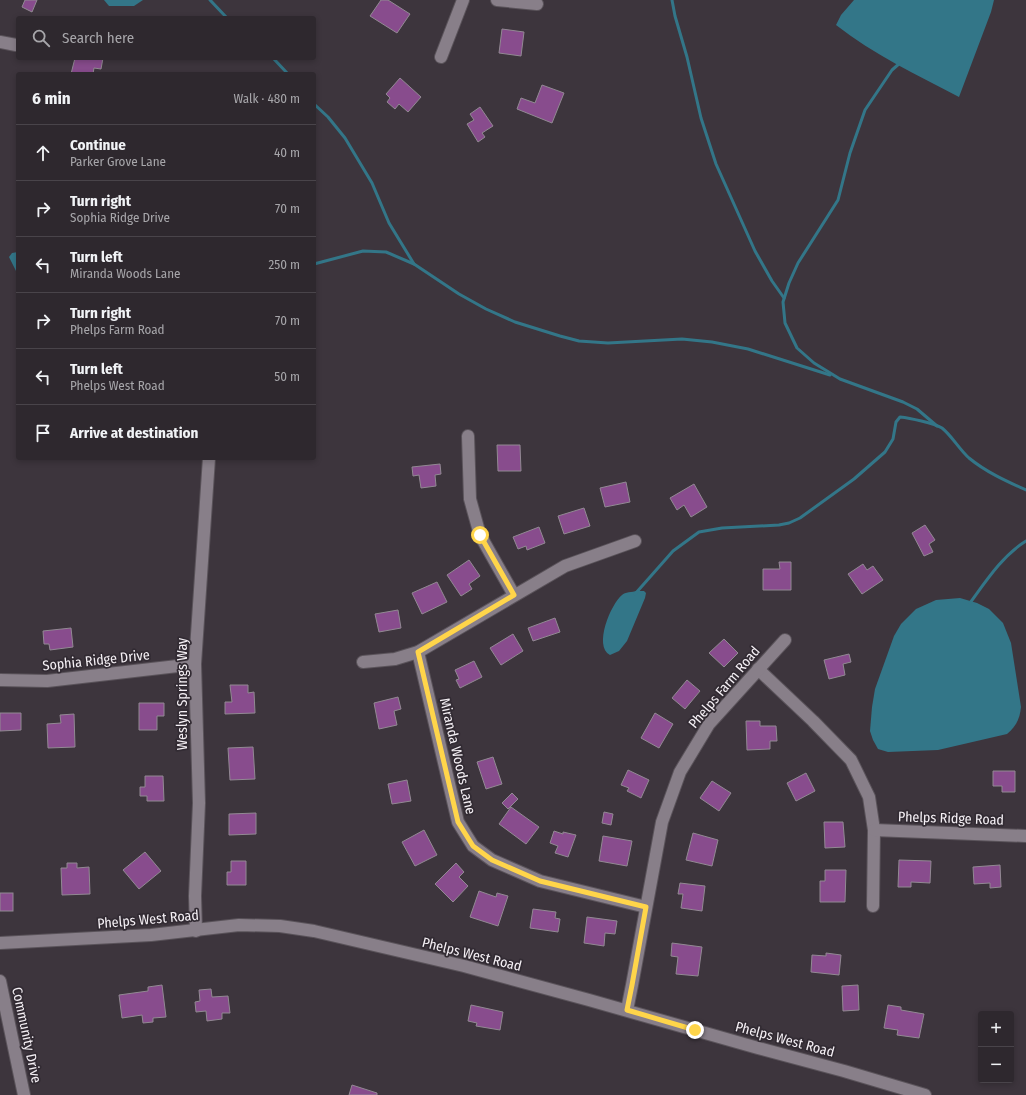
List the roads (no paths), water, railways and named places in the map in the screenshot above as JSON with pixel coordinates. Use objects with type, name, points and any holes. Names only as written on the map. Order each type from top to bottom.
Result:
[{"type":"street","points":[[441,57],[463,0]]},
{"type":"street","points":[[497,0],[537,4]]},
{"type":"street","points":[[0,42],[16,45]]},
{"type":"street","points":[[468,436],[470,499],[480,535],[514,595]]},
{"type":"street","name":"Weslyn Springs Way","points":[[196,931],[195,896],[199,802],[195,664],[209,460]]},
{"type":"street","points":[[363,662],[395,659],[418,652],[565,566],[635,541]]},
{"type":"street","name":"Phelps Farm Road","points":[[627,1010],[662,822],[680,772],[709,724],[785,640]]},
{"type":"street","name":"Miranda Woods Lane","points":[[418,652],[458,822],[473,846],[492,860],[540,881],[646,907]]},
{"type":"street","name":"Sophia Ridge Drive","points":[[0,680],[47,681],[195,664]]},
{"type":"street","points":[[758,669],[813,721],[851,760],[870,797],[874,830],[873,906]]},
{"type":"street","name":"Phelps Ridge Road","points":[[874,830],[1026,836]]},
{"type":"street","name":"Phelps West Road","points":[[0,943],[143,936],[239,925],[280,926],[314,931],[464,966],[627,1010],[925,1095]]},
{"type":"street","name":"Community Drive","points":[[0,981],[24,1095]]},
{"type":"water","points":[[104,0],[143,0],[134,6],[109,6]]},
{"type":"water","points":[[854,0],[994,0],[991,12],[959,97],[880,55],[850,36],[836,25],[841,15]]},
{"type":"water","points":[[16,252],[16,271],[9,257],[12,253]]},
{"type":"water","points":[[644,591],[646,593],[645,598],[627,641],[619,651],[610,655],[605,650],[603,643],[603,634],[609,616],[613,607],[623,594]]},
{"type":"water","points":[[960,598],[977,603],[989,609],[1003,623],[1011,643],[1021,707],[1017,722],[1007,734],[938,750],[888,752],[878,749],[870,731],[872,707],[875,689],[894,636],[901,624],[916,609],[936,600]]},
{"type":"waterway","points":[[210,0],[225,16]]},
{"type":"waterway","points":[[672,0],[701,118],[716,164],[755,251],[772,281],[784,298]]},
{"type":"waterway","points":[[275,60],[286,72]]},
{"type":"waterway","points":[[900,63],[892,70],[865,110],[850,153],[838,200],[798,263],[789,283],[783,302],[785,323],[797,348],[814,363],[840,379],[903,402],[917,409],[937,426]]},
{"type":"waterway","points":[[316,106],[328,117],[345,138],[372,183],[389,223],[414,264]]},
{"type":"waterway","points":[[316,263],[363,251],[386,252],[414,264],[459,294],[486,309],[515,322],[560,336],[579,341],[608,343],[682,339],[712,342],[748,349],[830,375]]},
{"type":"waterway","points":[[635,594],[673,551],[699,532],[722,528],[779,525],[789,523],[800,518],[854,479],[885,452],[893,439],[896,422],[900,417],[928,423],[942,428],[965,454],[982,468],[1026,490]]},
{"type":"waterway","points":[[970,603],[1002,561],[1026,541]]}]
